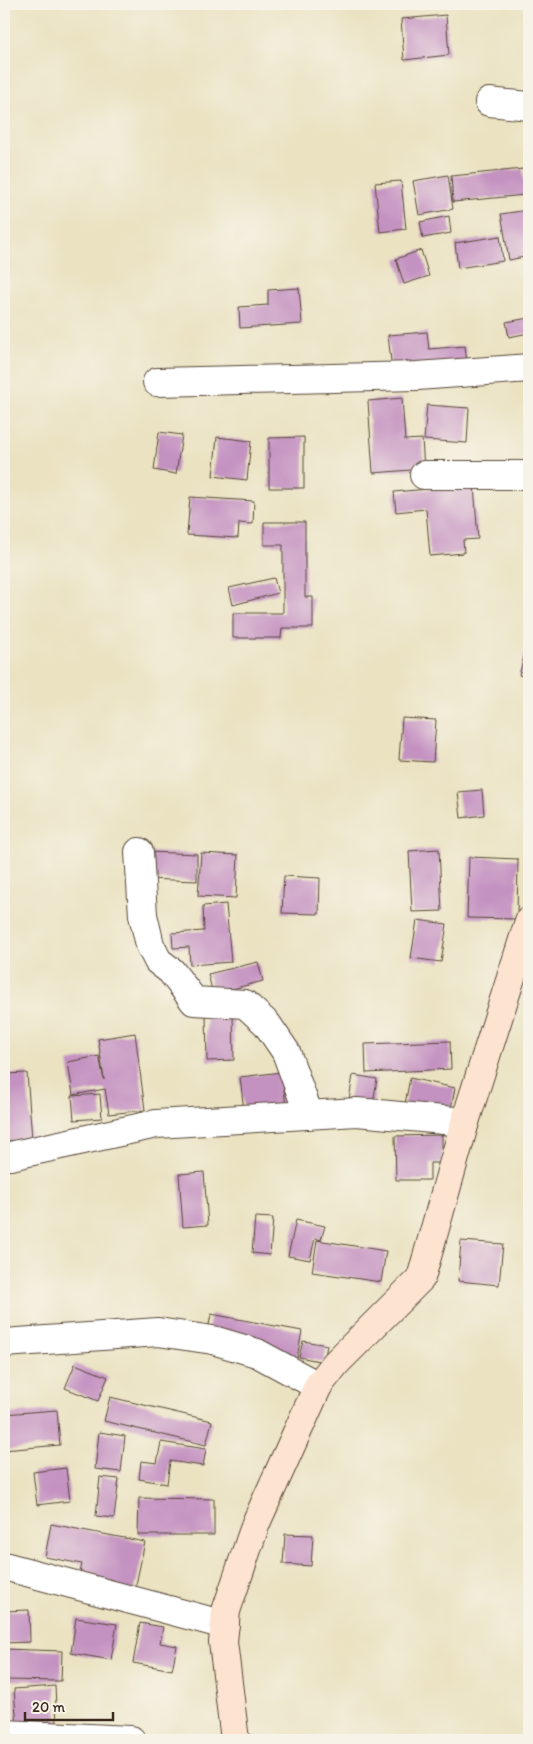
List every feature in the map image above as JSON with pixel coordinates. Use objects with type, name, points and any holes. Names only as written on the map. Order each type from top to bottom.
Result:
[{"type":"street","points":[[489,102],[529,106]]},
{"type":"street","points":[[157,382],[417,376],[529,368]]},
{"type":"street","points":[[424,475],[529,475]]},
{"type":"street","points":[[139,852],[143,915],[150,945],[158,960],[171,971],[194,1001],[245,1004],[267,1024],[286,1052],[309,1115]]},
{"type":"street","points":[[235,1740],[223,1642],[226,1611],[256,1523],[318,1386],[336,1363],[421,1278],[465,1122],[529,921]]},
{"type":"street","points":[[4,1155],[10,1156],[156,1124],[357,1112],[465,1122]]},
{"type":"street","points":[[4,1343],[158,1332],[213,1340],[257,1353],[318,1386]]},
{"type":"street","points":[[4,1566],[225,1625]]},
{"type":"street","points":[[4,1734],[131,1740]]},
{"type":"building","points":[[525,13],[529,13],[529,31],[527,31]]},
{"type":"building","points":[[446,15],[449,55],[404,60],[401,19]]},
{"type":"building","points":[[523,169],[525,195],[453,202],[451,176]]},
{"type":"building","points":[[448,175],[453,209],[419,215],[413,181]]},
{"type":"building","points":[[401,181],[406,229],[380,232],[375,183]]},
{"type":"building","points":[[528,210],[529,256],[509,260],[501,214]]},
{"type":"building","points":[[449,216],[451,233],[423,238],[420,222]]},
{"type":"building","points":[[500,236],[503,261],[458,268],[455,243]]},
{"type":"building","points":[[421,250],[429,276],[404,284],[396,259]]},
{"type":"building","points":[[299,288],[302,324],[240,328],[239,307],[268,305],[268,290]]},
{"type":"building","points":[[529,318],[529,333],[509,337],[506,322]]},
{"type":"building","points":[[427,332],[429,349],[465,346],[467,362],[392,370],[388,335]]},
{"type":"building","points":[[402,398],[405,440],[422,439],[424,469],[373,473],[368,401]]},
{"type":"building","points":[[427,405],[469,408],[467,443],[424,440]]},
{"type":"building","points":[[159,432],[182,435],[176,474],[154,470]]},
{"type":"building","points":[[217,437],[251,441],[247,480],[213,476]]},
{"type":"building","points":[[304,437],[304,488],[269,488],[269,438]]},
{"type":"building","points":[[474,485],[478,539],[463,540],[464,553],[430,556],[426,509],[396,512],[394,492]]},
{"type":"building","points":[[190,497],[254,501],[253,524],[239,523],[238,538],[187,535]]},
{"type":"building","points":[[264,522],[305,522],[305,597],[313,597],[313,628],[282,628],[281,638],[233,638],[233,613],[283,613],[283,545],[264,545]]},
{"type":"building","points":[[274,578],[278,593],[233,605],[229,588]]},
{"type":"building","points":[[525,654],[529,655],[529,678],[519,675]]},
{"type":"building","points":[[402,718],[436,720],[433,762],[399,760]]},
{"type":"building","points":[[482,790],[484,815],[461,818],[458,792]]},
{"type":"building","points":[[439,849],[442,911],[412,912],[409,851]]},
{"type":"building","points":[[149,852],[197,854],[197,881],[147,879]]},
{"type":"building","points":[[201,853],[238,855],[236,898],[198,896]]},
{"type":"building","points":[[469,857],[518,859],[517,919],[467,918]]},
{"type":"building","points":[[284,876],[320,878],[319,914],[282,913]]},
{"type":"building","points":[[226,904],[231,962],[190,965],[189,947],[173,948],[172,933],[204,931],[203,906]]},
{"type":"building","points":[[417,920],[447,924],[441,962],[411,958]]},
{"type":"building","points":[[258,962],[263,981],[213,994],[208,974]]},
{"type":"building","points":[[206,1015],[233,1015],[234,1060],[207,1061]]},
{"type":"building","points":[[135,1033],[145,1110],[109,1114],[105,1089],[73,1095],[68,1062],[99,1056],[104,1080],[98,1039]]},
{"type":"building","points":[[450,1041],[451,1069],[366,1073],[365,1044]]},
{"type":"building","points":[[282,1072],[286,1107],[244,1111],[240,1077]]},
{"type":"building","points":[[27,1073],[32,1139],[4,1141],[4,1074]]},
{"type":"building","points":[[353,1075],[377,1079],[373,1104],[349,1100]]},
{"type":"building","points":[[410,1078],[455,1088],[450,1114],[405,1104]]},
{"type":"building","points":[[100,1094],[102,1118],[74,1120],[72,1096]]},
{"type":"building","points":[[442,1135],[442,1163],[430,1163],[430,1180],[396,1180],[395,1136]]},
{"type":"building","points":[[204,1172],[208,1225],[183,1227],[179,1174]]},
{"type":"building","points":[[255,1217],[273,1218],[270,1255],[252,1253]]},
{"type":"building","points":[[296,1220],[325,1226],[321,1240],[315,1238],[310,1260],[288,1256]]},
{"type":"building","points":[[317,1240],[386,1251],[381,1282],[312,1272]]},
{"type":"building","points":[[461,1241],[503,1244],[499,1285],[458,1281]]},
{"type":"building","points":[[211,1314],[302,1331],[296,1363],[205,1346]]},
{"type":"building","points":[[303,1341],[327,1345],[324,1362],[299,1357]]},
{"type":"building","points":[[75,1364],[108,1377],[98,1401],[65,1388]]},
{"type":"building","points":[[110,1397],[212,1421],[206,1445],[104,1421]]},
{"type":"building","points":[[57,1410],[60,1445],[4,1450],[4,1414]]},
{"type":"building","points":[[99,1432],[125,1436],[121,1472],[95,1469]]},
{"type":"building","points":[[161,1442],[206,1449],[203,1466],[170,1461],[167,1484],[139,1479],[141,1461],[157,1463]]},
{"type":"building","points":[[66,1468],[70,1501],[37,1505],[33,1472]]},
{"type":"building","points":[[100,1477],[119,1479],[114,1518],[96,1516]]},
{"type":"building","points":[[139,1498],[214,1499],[214,1535],[138,1535]]},
{"type":"building","points":[[51,1524],[145,1542],[134,1594],[78,1583],[82,1564],[45,1557]]},
{"type":"building","points":[[285,1534],[313,1535],[311,1566],[283,1564]]},
{"type":"building","points":[[29,1610],[30,1642],[4,1643],[4,1611]]},
{"type":"building","points":[[76,1618],[117,1624],[111,1660],[71,1653]]},
{"type":"building","points":[[140,1623],[163,1627],[160,1643],[177,1646],[172,1670],[133,1663]]},
{"type":"building","points":[[4,1649],[62,1651],[61,1681],[4,1680]]},
{"type":"building","points":[[55,1686],[57,1724],[17,1727],[14,1689]]}]
